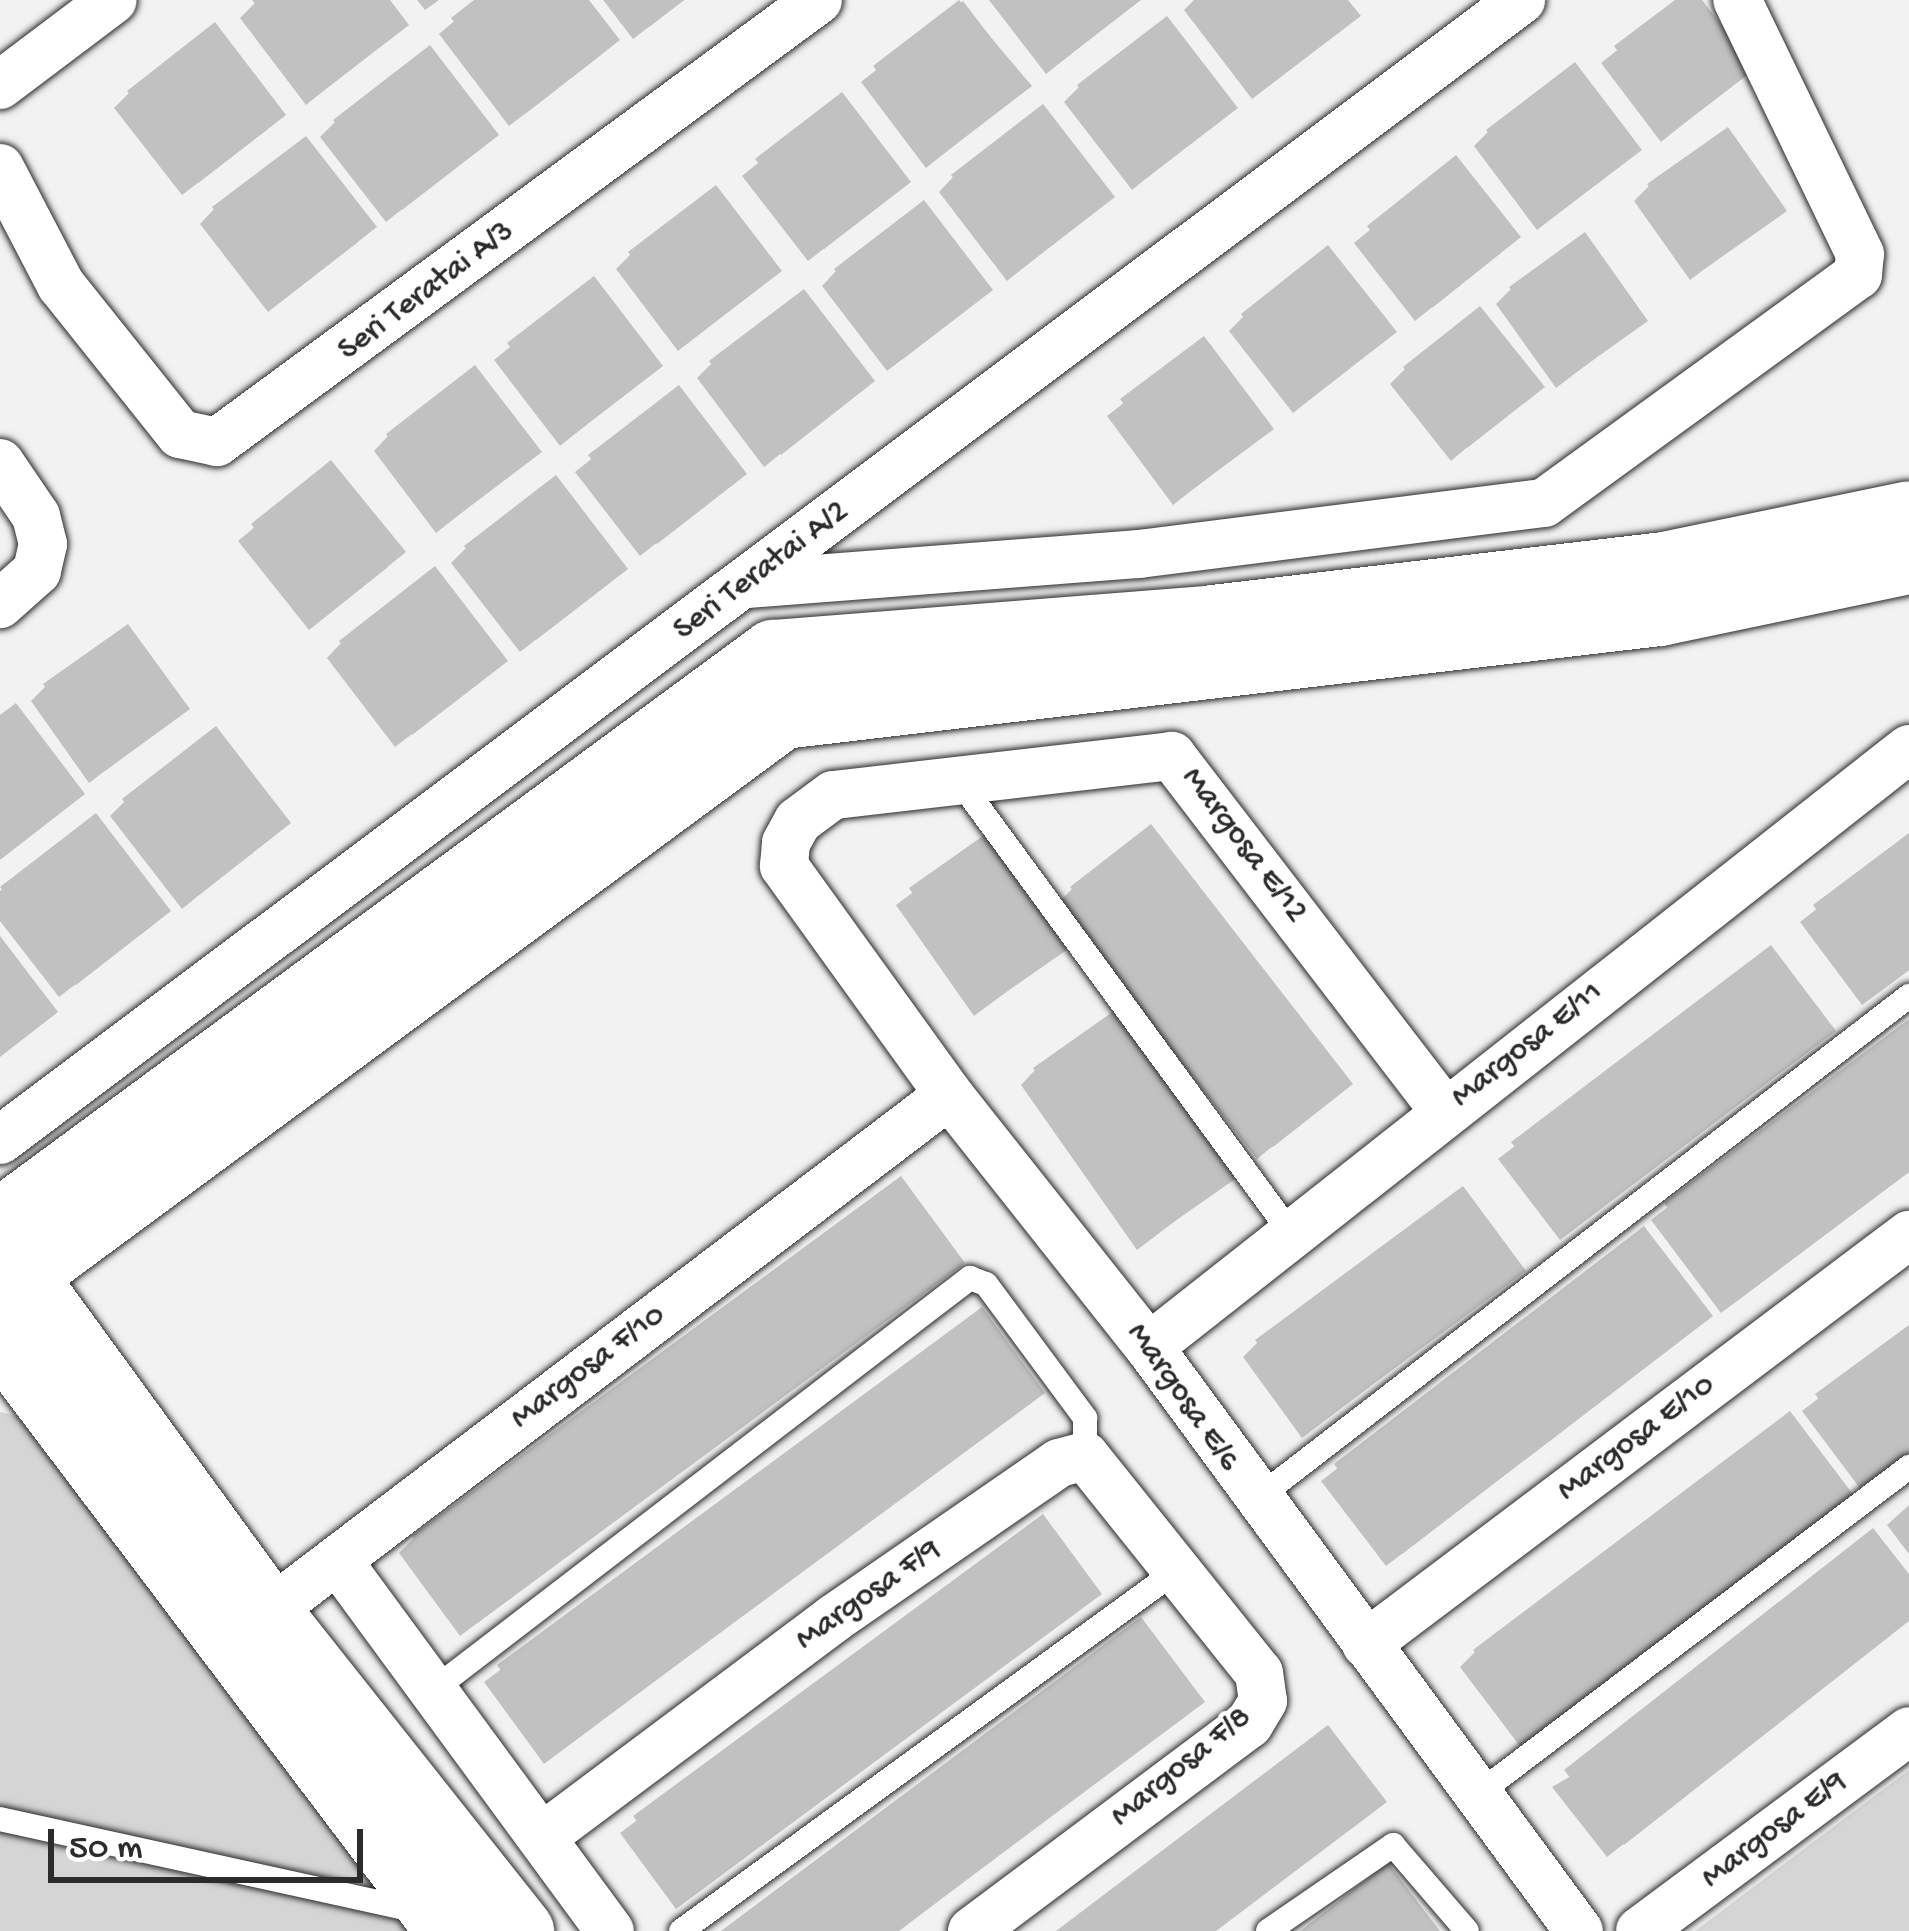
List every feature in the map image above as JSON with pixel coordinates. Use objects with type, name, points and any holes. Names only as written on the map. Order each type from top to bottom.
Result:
[{"type":"street","points":[[0,85],[113,0]]},
{"type":"street","name":"Seri Teratai A/3","points":[[0,168],[61,285],[180,434],[217,442],[818,0]]},
{"type":"street","name":"Seri Teratai A/2","points":[[0,1140],[748,584],[1521,0]]},
{"type":"street","points":[[748,584],[1139,554],[1544,503],[1858,275],[1860,254],[1737,0]]},
{"type":"street","points":[[0,464],[36,516],[43,544],[37,571],[0,604]]},
{"type":"street","points":[[443,1923],[6,1258],[449,923],[710,735],[773,653],[1213,618],[1659,566],[1909,514]]},
{"type":"street","points":[[710,735],[783,716],[1660,613],[1909,561]]},
{"type":"street","name":"Margosa E/11","points":[[1149,1347],[1909,749]]},
{"type":"street","name":"Margosa E/12","points":[[784,866],[798,821],[833,796],[956,776],[1172,755],[1445,1112]]},
{"type":"street","name":"Margosa E/6","points":[[784,866],[949,1095],[1149,1347],[1255,1501],[1579,1931]]},
{"type":"street","name":"Margosa F/10","points":[[250,1627],[949,1095]]},
{"type":"street","name":"Margosa E/10","points":[[1366,1644],[1909,1235]]},
{"type":"street","points":[[0,1337],[521,1931]]},
{"type":"street","points":[[1085,1456],[1180,1568]]},
{"type":"street","name":"Margosa F/9","points":[[542,1837],[833,1619],[1059,1463],[1085,1456]]},
{"type":"street","points":[[338,1561],[610,1931]]},
{"type":"street","name":"Margosa F/8","points":[[972,1931],[1249,1724],[1263,1701],[1259,1673],[1180,1568]]},
{"type":"street","name":"Margosa E/9","points":[[1640,1931],[1909,1731]]},
{"type":"lane","points":[[956,776],[1290,1232]]},
{"type":"lane","points":[[1255,1501],[1909,996]]},
{"type":"lane","points":[[434,1690],[970,1279],[986,1284],[1085,1418],[1085,1456]]},
{"type":"lane","points":[[1475,1796],[1909,1468]]},
{"type":"lane","points":[[682,1931],[1180,1568]]},
{"type":"lane","points":[[0,1819],[443,1923]]},
{"type":"lane","points":[[1268,1931],[1393,1845],[1467,1931]]},
{"type":"shaded area","points":[[0,1412],[22,1417],[409,1931],[0,1931]]},
{"type":"shaded area","points":[[1909,1770],[1909,1931],[1695,1931]]},
{"type":"building","points":[[252,0],[390,0],[409,25],[322,92]]},
{"type":"building","points":[[474,0],[589,0],[620,40],[525,114],[451,18]]},
{"type":"building","points":[[629,0],[684,0],[649,27]]},
{"type":"building","points":[[959,0],[1032,86],[942,155],[873,66]]},
{"type":"building","points":[[1015,0],[1141,0],[1062,61]]},
{"type":"building","points":[[1202,0],[1348,0],[1361,16],[1268,86]]},
{"type":"building","points":[[1675,0],[1702,0],[1755,69],[1677,129],[1614,46]]},
{"type":"building","points":[[1167,16],[1238,108],[1148,177],[1077,85]]},
{"type":"building","points":[[215,22],[286,115],[198,183],[127,91]]},
{"type":"building","points":[[430,45],[499,135],[402,210],[333,120]]},
{"type":"building","points":[[1575,62],[1642,150],[1553,217],[1486,130]]},
{"type":"building","points":[[842,92],[911,182],[824,249],[755,159]]},
{"type":"building","points":[[1043,104],[1115,197],[1023,268],[951,175]]},
{"type":"building","points":[[1728,127],[1787,211],[1706,268],[1647,184]]},
{"type":"building","points":[[306,136],[377,227],[284,299],[212,207]]},
{"type":"building","points":[[1456,155],[1521,237],[1432,308],[1367,226]]},
{"type":"building","points":[[716,185],[782,271],[694,338],[628,252]]},
{"type":"building","points":[[924,200],[993,290],[903,359],[834,269]]},
{"type":"building","points":[[1585,232],[1648,321],[1572,375],[1509,287]]},
{"type":"building","points":[[1328,245],[1397,332],[1309,400],[1241,314]]},
{"type":"building","points":[[594,276],[663,366],[576,433],[507,343]]},
{"type":"building","points":[[804,289],[875,381],[781,455],[709,361]]},
{"type":"building","points":[[1480,306],[1545,387],[1467,448],[1403,367]]},
{"type":"building","points":[[1204,336],[1274,429],[1189,492],[1120,399]]},
{"type":"building","points":[[475,365],[542,452],[452,520],[386,434]]},
{"type":"building","points":[[679,385],[747,474],[657,544],[588,455]]},
{"type":"building","points":[[331,460],[406,552],[325,617],[251,524]]},
{"type":"building","points":[[556,475],[628,569],[536,640],[464,546]]},
{"type":"building","points":[[435,566],[508,661],[412,735],[339,641]]},
{"type":"building","points":[[128,624],[190,709],[105,771],[43,684]]},
{"type":"building","points":[[16,703],[85,794],[0,860],[0,715]]},
{"type":"building","points":[[216,726],[291,823],[198,896],[122,799]]},
{"type":"building","points":[[96,813],[171,911],[76,985],[0,887]]},
{"type":"building","points":[[1151,824],[1353,1084],[1273,1147],[1070,887]]},
{"type":"building","points":[[990,831],[1071,947],[989,1004],[909,888]]},
{"type":"building","points":[[1909,833],[1909,970],[1878,993],[1813,905]]},
{"type":"building","points":[[0,936],[58,1012],[0,1057]]},
{"type":"building","points":[[1771,945],[1836,1031],[1576,1227],[1511,1142]]},
{"type":"building","points":[[1121,1006],[1241,1175],[1152,1237],[1033,1068]]},
{"type":"building","points":[[1909,1019],[1909,1172],[1737,1301],[1664,1203]]},
{"type":"building","points":[[901,1176],[965,1263],[476,1624],[412,1536]]},
{"type":"building","points":[[1463,1186],[1526,1271],[1318,1425],[1255,1340]]},
{"type":"building","points":[[1644,1226],[1713,1316],[1402,1554],[1334,1464]]},
{"type":"building","points":[[982,1307],[1045,1393],[560,1751],[497,1665]]},
{"type":"building","points":[[1909,1325],[1909,1456],[1878,1479],[1815,1394]]},
{"type":"building","points":[[1790,1411],[1855,1497],[1538,1736],[1473,1650]]},
{"type":"building","points":[[1043,1514],[1102,1594],[692,1897],[633,1816]]},
{"type":"building","points":[[1873,1528],[1909,1574],[1909,1621],[1624,1845],[1564,1770]]},
{"type":"building","points":[[1141,1617],[1205,1702],[898,1931],[721,1931]]},
{"type":"building","points":[[1328,1725],[1387,1802],[1216,1931],[1056,1931]]},
{"type":"building","points":[[1388,1863],[1440,1931],[1300,1931]]}]
